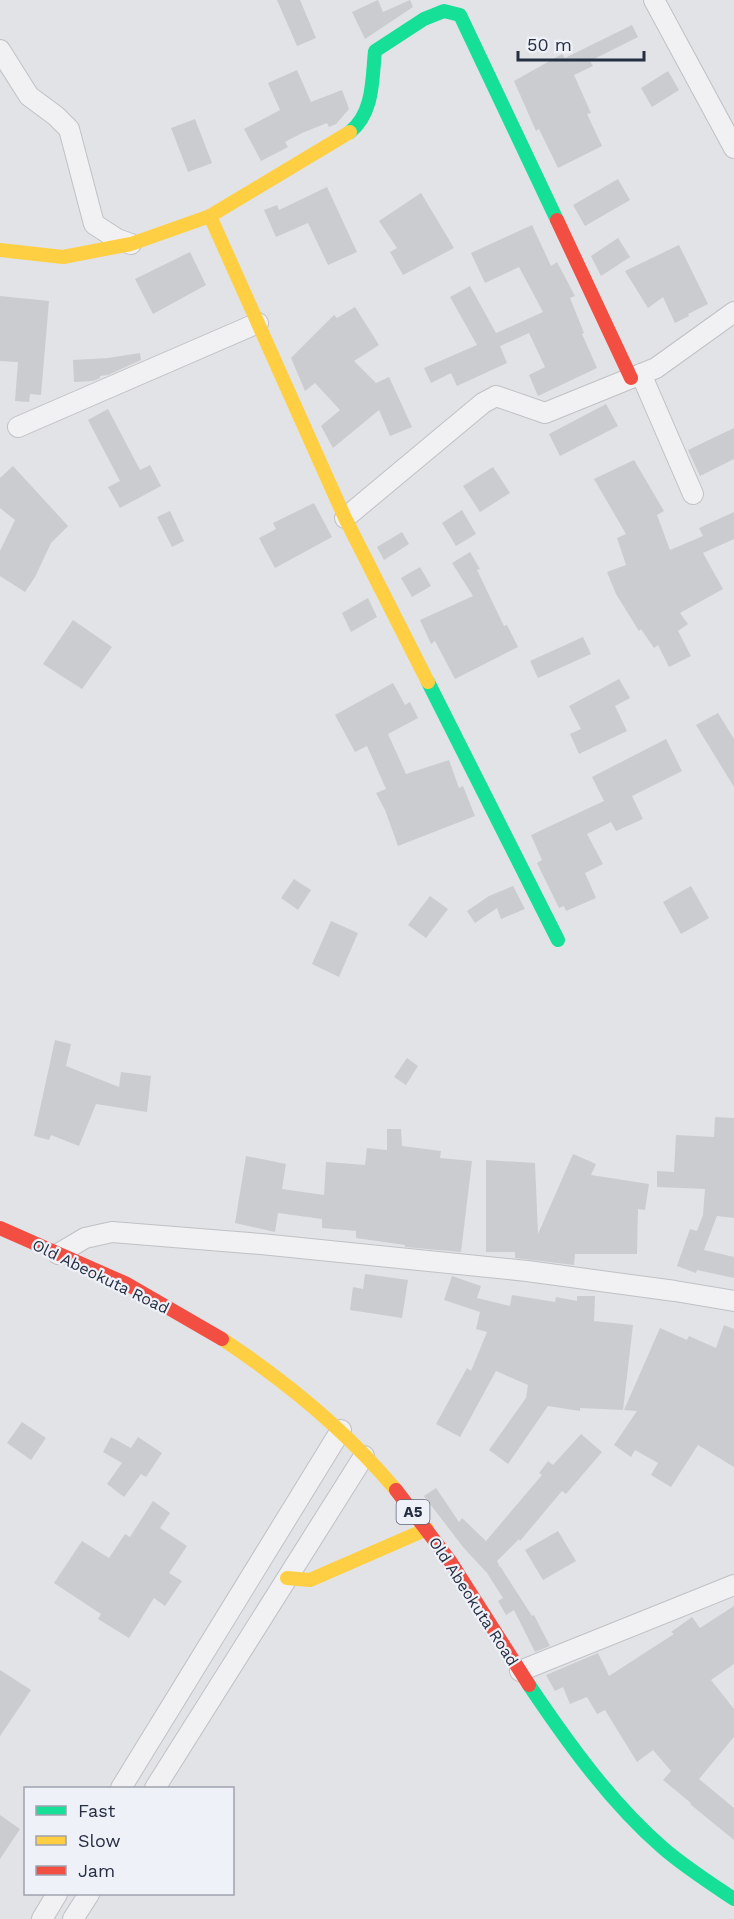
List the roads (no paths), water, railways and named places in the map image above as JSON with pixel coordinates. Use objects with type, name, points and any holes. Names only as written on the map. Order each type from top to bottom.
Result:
[{"type":"main road","points":[[0,250],[63,257],[131,244],[210,216],[329,145],[344,139],[361,122],[370,103],[375,51],[424,19],[444,10],[460,15],[636,376]]},
{"type":"main road","points":[[210,216],[345,518],[558,940]]},
{"type":"main road","name":"Old Abeokuta Road","points":[[0,1228],[142,1292],[221,1337],[284,1382],[341,1430],[427,1529],[552,1718],[606,1789],[658,1844],[734,1899]]},
{"type":"main road","points":[[286,1578],[310,1580],[427,1529]]},
{"type":"street","points":[[654,0],[734,148]]},
{"type":"street","points":[[0,50],[28,96],[56,116],[69,129],[94,224],[117,239],[131,244]]},
{"type":"street","points":[[345,518],[483,403],[496,396],[545,413],[656,368],[734,312]]},
{"type":"street","points":[[18,427],[258,323]]},
{"type":"street","points":[[636,376],[693,494]]},
{"type":"street","points":[[58,1254],[85,1238],[112,1232],[527,1270],[734,1301]]},
{"type":"street","points":[[122,1787],[341,1430]]},
{"type":"street","points":[[156,1787],[364,1456]]},
{"type":"street","points":[[262,1557],[286,1578]]},
{"type":"street","points":[[520,1671],[734,1585]]},
{"type":"street","points":[[42,1919],[56,1895]]},
{"type":"street","points":[[73,1919],[88,1895]]}]
